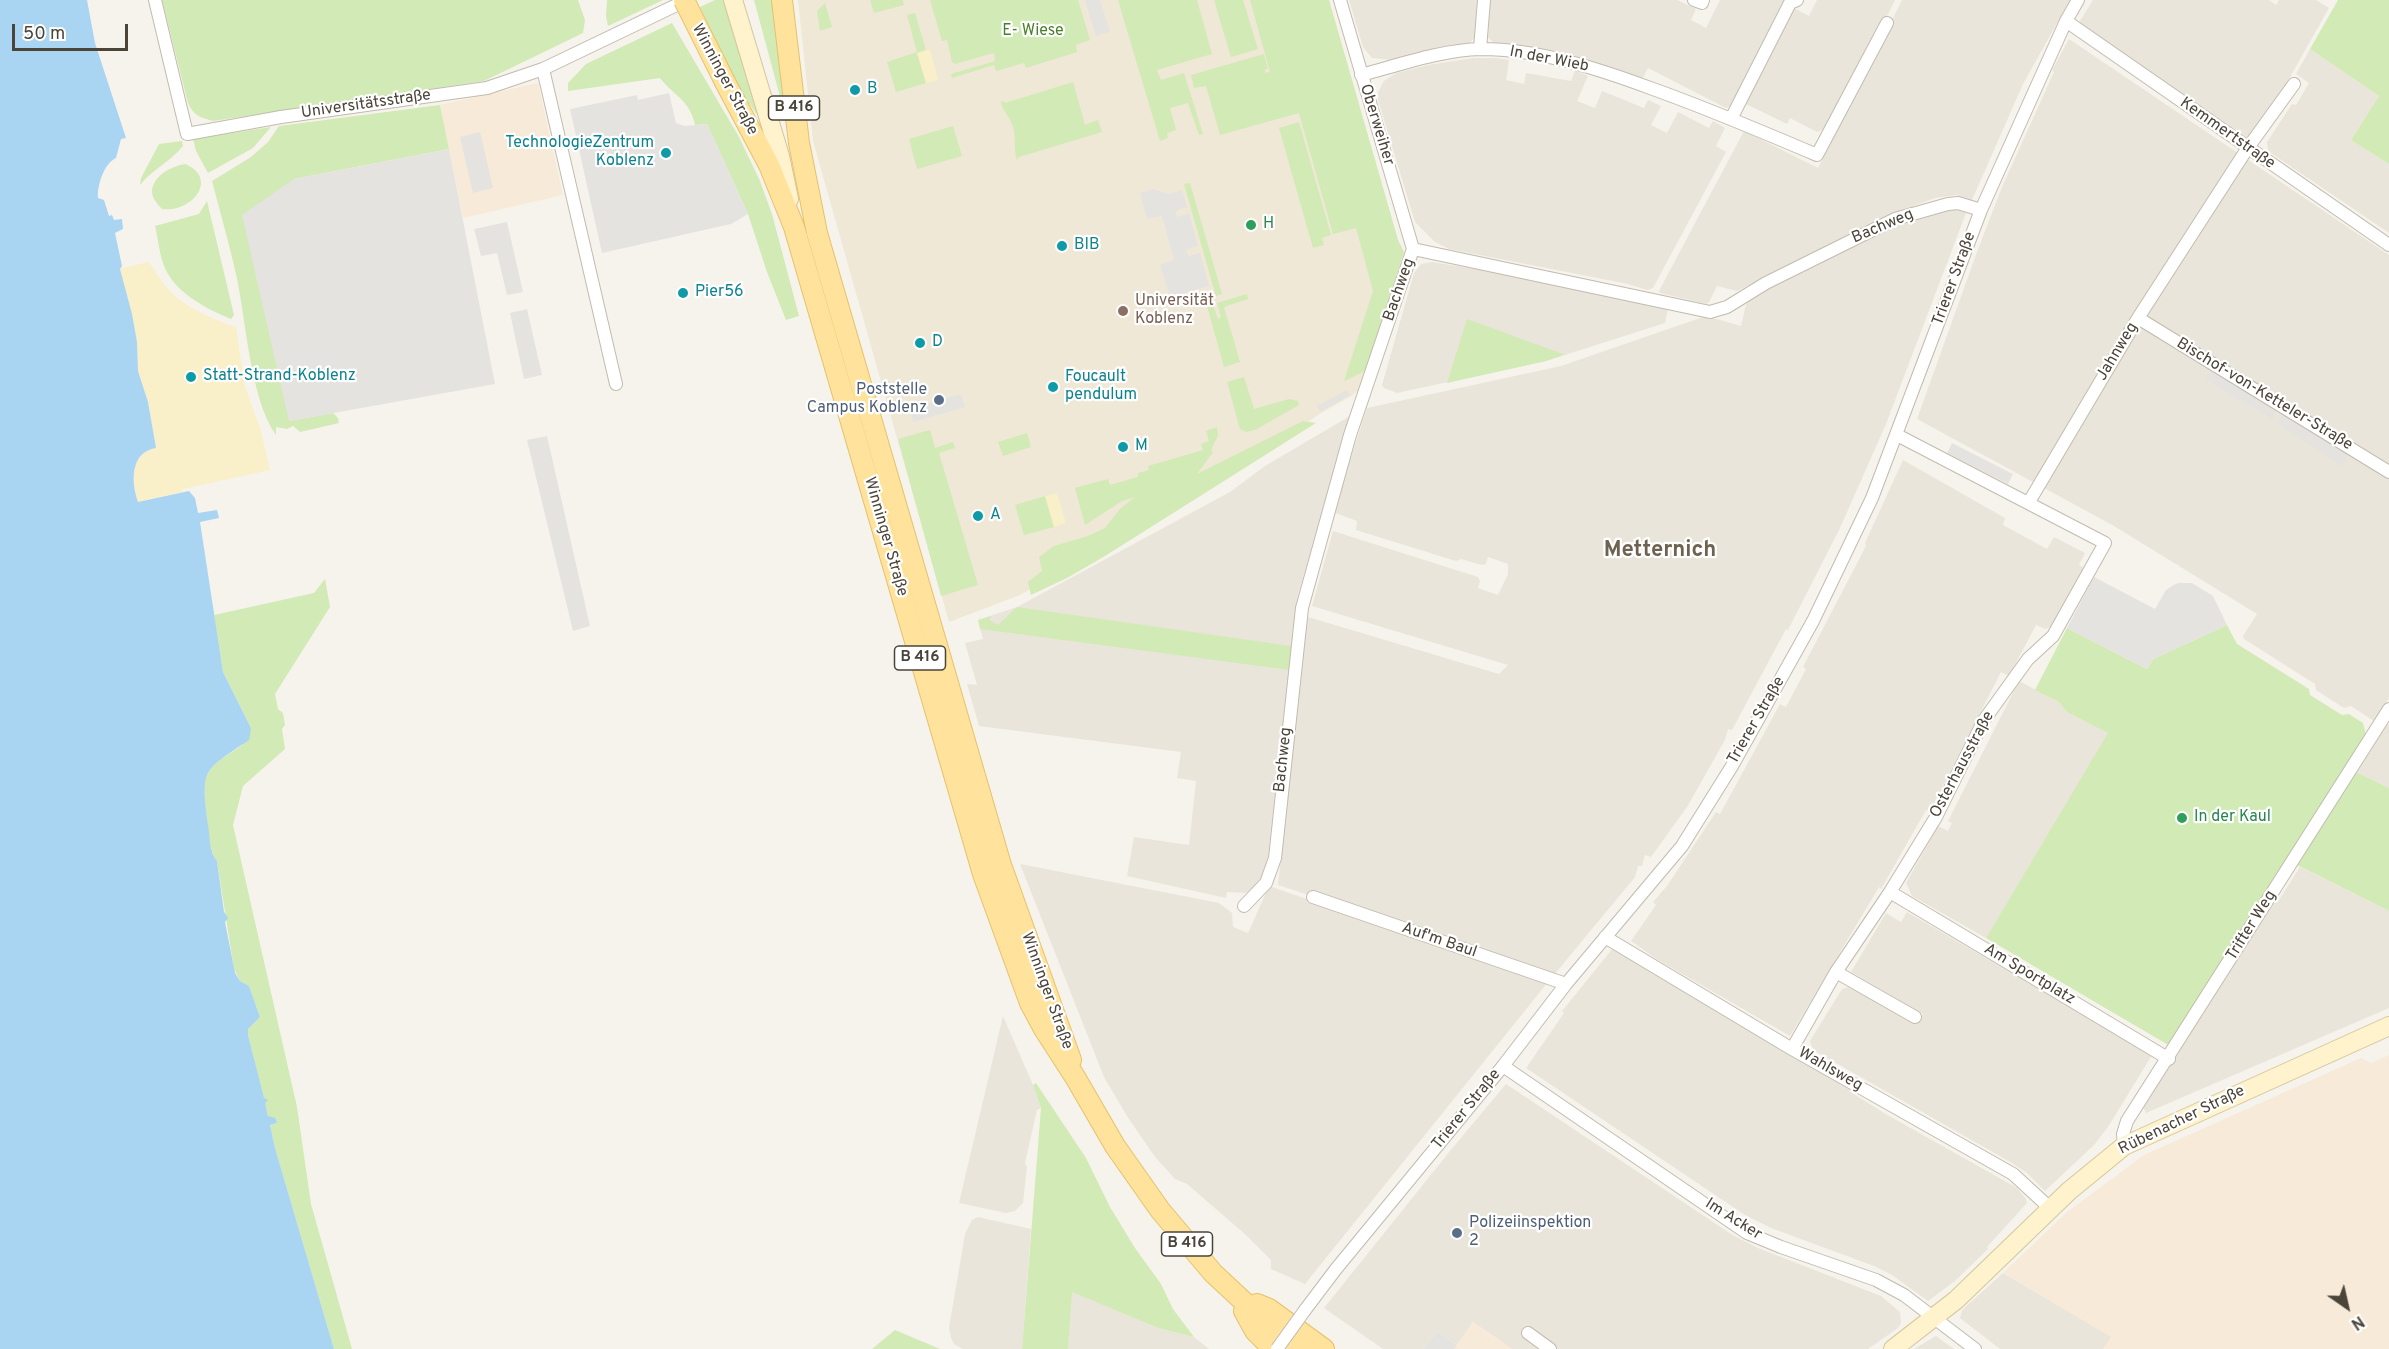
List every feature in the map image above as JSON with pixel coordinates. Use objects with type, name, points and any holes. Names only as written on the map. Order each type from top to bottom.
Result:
[{"type":"main road","name":"Winninger Straße","points":[[686,0],[724,82],[769,165],[794,227],[983,874],[1034,1010],[1052,1044],[1075,1077],[1115,1146],[1160,1210],[1197,1255],[1238,1297]]},
{"type":"main road","points":[[733,0],[746,20],[794,168],[812,215]]},
{"type":"main road","points":[[746,0],[746,20],[780,156],[794,227]]},
{"type":"main road","name":"Winninger Straße","points":[[782,0],[796,127],[812,215],[835,300],[1001,865],[1060,1025],[1075,1077]]},
{"type":"main road","name":"Rübenacher Straße","points":[[1893,1349],[1934,1318],[1997,1263],[2050,1209],[2124,1146],[2389,1026]]},
{"type":"main road","points":[[1238,1297],[1269,1309],[1324,1349]]},
{"type":"main road","name":"B 416","points":[[1238,1297],[1255,1330],[1275,1349]]},
{"type":"main road","name":"B 416","points":[[1238,1297],[1298,1349]]},
{"type":"street","name":"Universitätsstraße","points":[[155,0],[187,134],[281,117],[487,88],[543,69],[686,0]]},
{"type":"street","name":"Oberweiher","points":[[1340,0],[1413,249]]},
{"type":"street","points":[[1480,49],[1484,0]]},
{"type":"street","points":[[1694,0],[1702,3],[1703,0]]},
{"type":"street","points":[[1732,117],[1790,3],[1797,0]]},
{"type":"street","name":"Trierer Straße","points":[[1275,1349],[1336,1269],[1503,1066],[1566,984],[1682,846],[1732,766],[1818,611],[1872,498],[1981,210],[2066,21],[2078,0]]},
{"type":"street","name":"Kemmertstraße","points":[[2066,21],[2247,149],[2389,245]]},
{"type":"street","name":"In der Wieb","points":[[1361,75],[1421,60],[1480,49],[1525,54],[1578,64],[1635,82],[1732,117],[1817,155],[1887,23]]},
{"type":"street","points":[[543,69],[616,384]]},
{"type":"street","name":"Jahnweg","points":[[2029,502],[2138,318],[2247,149],[2295,84]]},
{"type":"street","name":"Bachweg","points":[[1244,906],[1266,883],[1275,858],[1302,608],[1350,435],[1413,249],[1710,312],[1727,307],[1746,293],[1895,219],[1948,204],[1958,203],[1981,210]]},
{"type":"street","name":"Bischof-von-Ketteler-Straße","points":[[2138,318],[2389,472]]},
{"type":"street","points":[[1897,435],[2029,502]]},
{"type":"street","name":"Osterhausstraße","points":[[1792,1049],[1836,972],[1890,892],[1936,817],[1984,720],[2028,659],[2053,636],[2105,543],[2029,502]]},
{"type":"street","name":"Trifter Weg","points":[[2124,1146],[2123,1134],[2127,1121],[2169,1059],[2389,709]]},
{"type":"street","name":"Am Sportplatz","points":[[1890,892],[2169,1059]]},
{"type":"street","name":"Auf'm Baul","points":[[1313,897],[1566,984]]},
{"type":"street","name":"Wahlsweg","points":[[1605,937],[1792,1049],[2013,1174],[2050,1209]]},
{"type":"street","points":[[1836,972],[1915,1017]]},
{"type":"street","name":"Im Acker","points":[[1503,1066],[1747,1233],[1876,1280],[1904,1295],[1975,1349]]},
{"type":"street","points":[[1528,1333],[1550,1349]]},
{"type":"shaded area","name":"Universität Koblenz","points":[[798,0],[1329,0],[1398,240],[1404,252],[1359,389],[1148,525],[1020,595],[949,622],[813,141]]},
{"type":"shaded area","points":[[1085,0],[1100,0],[1110,32],[1096,36]]},
{"type":"shaded area","points":[[1349,0],[1477,0],[1475,37],[1468,45],[1426,51],[1392,60],[1372,58],[1363,47]]},
{"type":"shaded area","points":[[1490,0],[1677,0],[1696,9],[1691,20],[1706,28],[1720,0],[1786,0],[1733,105],[1726,108],[1648,68],[1643,78],[1566,53],[1519,45],[1495,44],[1488,37]]},
{"type":"shaded area","points":[[1817,0],[1895,0],[1886,18],[1879,23],[1825,129],[1817,132],[1790,118],[1787,124],[1746,104],[1794,8],[1809,16]]},
{"type":"shaded area","points":[[1902,0],[2070,0],[2023,84],[1972,200],[1956,195],[1935,198],[1913,206],[1911,209],[1880,219],[1737,291],[1717,286],[1706,304],[1660,293],[1659,291],[1744,131],[1818,168]]},
{"type":"shaded area","points":[[2093,0],[2269,0],[2276,5],[2279,0],[2316,0],[2329,8],[2277,100],[2248,138],[2078,24]]},
{"type":"shaded area","points":[[2069,39],[2389,255],[2389,698],[2374,721],[2351,706],[2344,708],[2316,690],[2315,684],[2244,639],[2243,636],[2257,614],[2114,526],[1917,419],[2002,187],[2054,72],[2052,70]]},
{"type":"shaded area","points":[[2310,49],[2379,96],[2351,140],[2389,164],[2389,233],[2268,151],[2267,142],[2292,104],[2296,105],[2309,83],[2296,74]]},
{"type":"shaded area","points":[[1473,58],[1509,60],[1506,80],[1524,84],[1526,73],[1571,81],[1575,70],[1588,76],[1577,101],[1595,108],[1602,91],[1644,108],[1648,100],[1661,106],[1651,125],[1667,133],[1678,112],[1709,128],[1713,121],[1725,128],[1716,146],[1726,152],[1653,288],[1647,290],[1628,284],[1449,249],[1435,242],[1415,222],[1378,100],[1378,92],[1384,81],[1396,73]]},
{"type":"shaded area","points":[[538,83],[563,195],[463,218],[440,105]]},
{"type":"shaded area","points":[[669,93],[676,123],[685,126],[707,124],[748,214],[731,224],[602,253],[570,109],[637,95],[638,100]]},
{"type":"shaded area","points":[[480,132],[493,188],[473,193],[460,137]]},
{"type":"shaded area","points":[[449,149],[495,384],[289,421],[242,215],[294,179]]},
{"type":"shaded area","points":[[1153,189],[1169,194],[1182,190],[1187,207],[1175,211],[1177,217],[1189,213],[1198,246],[1186,250],[1188,256],[1200,253],[1209,286],[1170,297],[1160,265],[1174,260],[1162,216],[1147,219],[1140,193]]},
{"type":"shaded area","points":[[1953,208],[1966,213],[1886,424],[1840,528],[1788,630],[1786,629],[1732,730],[1728,729],[1725,740],[1687,807],[1651,857],[1645,855],[1642,866],[1638,866],[1635,877],[1554,975],[1278,885],[1295,731],[1293,729],[1308,617],[1499,674],[1508,665],[1312,606],[1333,531],[1478,577],[1480,581],[1478,588],[1498,595],[1508,574],[1508,564],[1488,557],[1486,564],[1482,565],[1461,559],[1456,561],[1356,530],[1357,521],[1333,512],[1367,408],[1561,366],[1706,316],[1741,326],[1748,296],[1876,232],[1920,214]]},
{"type":"shaded area","points":[[507,222],[523,292],[507,295],[497,253],[481,256],[474,229]]},
{"type":"shaded area","points":[[1432,262],[1494,272],[1668,309],[1665,323],[1546,361],[1397,393],[1382,385],[1414,273],[1421,264]]},
{"type":"shaded area","points":[[527,309],[542,375],[524,379],[510,313]]},
{"type":"shaded area","points":[[2211,368],[2278,408],[2271,419],[2205,379]]},
{"type":"shaded area","points":[[1347,390],[1350,395],[1320,412],[1317,406]]},
{"type":"shaded area","points":[[961,394],[965,407],[913,422],[910,409]]},
{"type":"shaded area","points":[[2284,413],[2349,454],[2342,466],[2278,424]]},
{"type":"shaded area","points":[[1350,416],[1297,598],[1268,857],[1261,882],[1246,893],[1227,892],[1226,898],[1127,876],[1134,837],[1189,845],[1196,781],[1177,778],[1181,752],[979,726],[967,684],[977,685],[965,643],[983,639],[978,620],[1017,607],[1230,492],[1265,466]]},
{"type":"shaded area","points":[[547,436],[590,626],[573,631],[527,440]]},
{"type":"shaded area","points":[[1952,443],[2013,474],[2008,484],[1947,453]]},
{"type":"shaded area","points":[[1903,460],[2005,518],[2003,525],[2047,549],[2054,537],[2085,553],[2079,565],[2085,568],[2054,626],[2045,629],[2036,625],[2009,676],[2001,672],[1930,811],[1926,810],[1881,889],[1879,887],[1790,1036],[1658,960],[1631,941],[1656,905],[1653,902],[1667,886],[1716,812],[1720,814],[1780,704],[1786,707],[1806,669],[1803,667],[1866,546],[1865,543]]},
{"type":"shaded area","points":[[2094,577],[2155,609],[2166,590],[2178,583],[2192,583],[2213,596],[2227,625],[2153,659],[2147,669],[2067,628]]},
{"type":"shaded area","points":[[2019,681],[2059,702],[2067,712],[2109,733],[1986,938],[1912,896],[1906,883],[1938,826],[1948,831],[1952,823],[1948,821]]},
{"type":"shaded area","points":[[2386,724],[2389,725],[2389,788],[2356,772]]},
{"type":"shaded area","points":[[1020,864],[1219,903],[1232,913],[1233,927],[1248,933],[1269,886],[1548,982],[1305,1284],[1271,1269],[1271,1260],[1246,1235],[1187,1184],[1175,1179],[1155,1157],[1127,1116],[1104,1077]]},
{"type":"shaded area","points":[[2300,867],[2389,911],[2389,1008],[2146,1113],[2143,1107],[2275,899],[2279,900]]},
{"type":"shaded area","points":[[1907,912],[2152,1055],[2108,1127],[2094,1145],[2045,1191],[2027,1173],[2012,1163],[1813,1050],[1810,1041],[1842,989],[1848,987],[1918,1024],[1923,1014],[1851,972],[1886,913],[1901,922]]},
{"type":"shaded area","points":[[1613,948],[1851,1087],[1849,1091],[1884,1113],[2017,1188],[2027,1203],[1987,1247],[1988,1249],[1955,1281],[1928,1301],[1892,1275],[1874,1266],[1771,1228],[1745,1215],[1526,1068],[1564,1013],[1562,1011]]},
{"type":"shaded area","points":[[1003,1016],[1041,1108],[1037,1110],[1025,1163],[1027,1167],[1023,1203],[1015,1211],[1006,1213],[959,1203]]},
{"type":"shaded area","points":[[2389,1055],[2389,1349],[2103,1349],[2111,1337],[2003,1273],[2066,1213],[2144,1155],[2361,1058],[2371,1063]]},
{"type":"shaded area","points":[[1506,1084],[1731,1234],[1758,1248],[1881,1296],[1900,1312],[1901,1323],[1898,1328],[1868,1349],[1512,1349],[1473,1322],[1457,1345],[1437,1331],[1423,1349],[1383,1349],[1324,1308]]},
{"type":"shaded area","points":[[978,1217],[1031,1229],[1022,1349],[963,1349],[954,1344],[951,1338],[949,1328],[965,1234],[972,1220]]},
{"type":"shaded area","points":[[2003,1273],[2112,1337],[2103,1349],[2000,1349],[1960,1318],[1962,1310]]},
{"type":"shaded area","points":[[1071,1291],[1158,1328],[1194,1337],[1209,1349],[1068,1349]]},
{"type":"shaded area","points":[[1473,1322],[1512,1349],[1423,1349],[1437,1331],[1457,1345]]},
{"type":"shaded area","points":[[1437,1331],[1457,1345],[1454,1349],[1423,1349]]},
{"type":"shaded area","points":[[1936,1336],[1954,1349],[1914,1349]]},
{"type":"green space","points":[[162,0],[578,0],[585,20],[583,33],[484,81],[213,121],[198,115],[188,103]]},
{"type":"green space","points":[[607,0],[663,0],[608,26]]},
{"type":"green space","points":[[715,0],[726,0],[764,125],[738,87],[700,7]]},
{"type":"green space","points":[[754,0],[776,0],[786,109],[782,104]]},
{"type":"green space","points":[[870,0],[903,0],[904,5],[874,13]]},
{"type":"green space","name":"E- Wiese","points":[[930,0],[1078,0],[1090,40],[1076,45],[1077,52],[1026,68],[1024,63],[996,71],[994,65],[952,78],[951,74],[995,61],[994,53],[955,64],[952,62],[947,40],[942,41]]},
{"type":"green space","points":[[1118,0],[1197,0],[1212,54],[1157,70],[1161,80],[1184,73],[1203,134],[1199,135],[1188,103],[1170,108],[1176,130],[1167,133],[1168,138],[1160,141]]},
{"type":"green space","points":[[1214,0],[1243,0],[1258,49],[1231,57]]},
{"type":"green space","points":[[1250,0],[1329,0],[1398,240],[1404,252],[1367,370],[1344,381],[1373,291],[1356,228],[1333,234],[1299,113],[1220,135],[1206,86],[1194,88],[1191,75],[1264,54],[1268,69],[1265,69],[1265,73],[1270,72]]},
{"type":"green space","points":[[2338,0],[2389,0],[2389,164],[2351,140],[2379,96],[2310,49]]},
{"type":"green space","points":[[825,3],[832,27],[820,31],[817,11]]},
{"type":"green space","points":[[915,13],[926,50],[918,53],[926,83],[896,92],[887,62],[917,52],[907,15]]},
{"type":"green space","points":[[672,23],[739,137],[760,181],[772,214],[799,316],[786,320],[748,214],[707,124],[695,125],[685,104],[660,78],[568,91],[568,83],[586,64]]},
{"type":"green space","points":[[1073,82],[1085,125],[1098,120],[1102,132],[1019,157],[1017,160],[1013,128],[1001,102],[1005,103]]},
{"type":"green space","points":[[440,105],[449,149],[294,179],[289,421],[333,413],[339,423],[300,432],[293,426],[287,429],[276,427],[276,435],[260,401],[250,358],[240,292],[212,181],[251,157],[268,142],[279,126]]},
{"type":"green space","points":[[1299,122],[1331,235],[1322,238],[1324,245],[1313,248],[1279,128]]},
{"type":"green space","points":[[953,126],[962,156],[917,169],[909,139]]},
{"type":"green space","points":[[271,127],[253,148],[208,173],[196,151],[193,139]]},
{"type":"green space","points":[[182,141],[183,146],[178,152],[140,185],[141,178],[159,144]]},
{"type":"green space","points":[[185,164],[195,170],[200,178],[201,185],[198,193],[183,206],[162,209],[152,194],[155,181],[174,167]]},
{"type":"green space","points":[[1190,183],[1222,294],[1216,296],[1184,184]]},
{"type":"green space","points":[[207,201],[234,315],[231,319],[191,298],[174,282],[163,263],[155,226],[199,214]]},
{"type":"green space","points":[[1247,294],[1248,299],[1224,307],[1240,362],[1224,367],[1207,306],[1213,305],[1218,319],[1221,317],[1217,303]]},
{"type":"green space","points":[[1467,319],[1566,354],[1546,361],[1447,383]]},
{"type":"green space","points":[[1244,377],[1254,409],[1289,399],[1298,401],[1299,405],[1255,430],[1246,432],[1240,429],[1227,382]]},
{"type":"green space","points":[[1303,421],[1316,423],[1105,556],[1031,595],[1028,582],[1042,571],[1039,557],[1054,546],[1088,536],[1105,528],[1120,509],[1135,497],[1122,501],[1085,525],[1075,488],[1108,479],[1110,485],[1138,477],[1138,473],[1149,470],[1148,466],[1203,450],[1201,444],[1209,441],[1206,431],[1217,427],[1218,435],[1211,450],[1213,452],[1197,474]]},
{"type":"green space","points":[[930,430],[935,448],[953,442],[955,448],[939,453],[978,585],[941,596],[898,439]]},
{"type":"green space","points":[[1027,433],[1031,447],[1003,456],[998,442]]},
{"type":"green space","points":[[1045,496],[1054,527],[1024,535],[1015,505]]},
{"type":"green space","points":[[325,579],[330,607],[275,694],[278,709],[283,713],[285,725],[282,729],[285,749],[243,786],[233,825],[297,1107],[311,1204],[352,1349],[334,1349],[275,1148],[270,1125],[277,1123],[268,1116],[248,1035],[248,1029],[260,1017],[249,986],[240,981],[234,969],[217,861],[209,838],[204,789],[208,773],[217,762],[242,745],[251,728],[223,672],[214,615],[314,593]]},
{"type":"green space","points":[[1017,607],[1291,646],[1290,670],[980,629],[978,620],[991,616],[989,620],[998,625]]},
{"type":"green space","points":[[2227,625],[2237,644],[2309,689],[2310,695],[2342,715],[2349,714],[2363,723],[2366,735],[2170,1046],[1986,938],[2108,733],[2067,712],[2059,702],[2035,690],[2067,628],[2147,669],[2153,659]]},
{"type":"green space","points":[[2356,772],[2389,788],[2389,911],[2297,865]]},
{"type":"green space","points":[[1036,1083],[1086,1158],[1110,1207],[1135,1248],[1161,1284],[1173,1309],[1194,1337],[1158,1328],[1072,1292],[1068,1349],[1022,1349],[1041,1108],[1033,1085]]},
{"type":"green space","points":[[895,1330],[940,1349],[872,1349]]},
{"type":"sand","points":[[930,49],[938,80],[926,83],[917,53]]},
{"type":"sand","name":"Statt-Strand-Koblenz","points":[[148,262],[165,286],[188,306],[236,327],[245,387],[260,428],[270,470],[183,489],[182,492],[137,502],[134,476],[137,462],[147,451],[156,448],[148,402],[138,371],[137,342],[120,269]]},
{"type":"sand","points":[[1057,493],[1066,523],[1054,527],[1045,496]]},
{"type":"water","points":[[0,0],[87,0],[95,43],[126,138],[121,139],[116,158],[105,170],[100,181],[98,198],[104,200],[109,216],[112,215],[114,220],[122,219],[123,229],[115,233],[122,266],[120,269],[132,314],[137,342],[138,371],[148,402],[156,448],[141,455],[135,469],[134,486],[138,502],[189,491],[195,498],[198,513],[217,510],[219,518],[200,522],[223,672],[251,728],[249,740],[222,759],[208,773],[205,792],[210,844],[217,861],[224,912],[228,918],[225,922],[235,973],[240,981],[249,986],[260,1017],[248,1029],[248,1035],[264,1098],[268,1100],[265,1103],[268,1116],[275,1118],[277,1123],[270,1125],[275,1148],[334,1349],[0,1349]]},
{"type":"place","name":"B","points":[[855,90]]},
{"type":"place","name":"TechnologieZentrum Koblenz","points":[[666,153]]},
{"type":"place","name":"H","points":[[1251,225]]},
{"type":"place","name":"BIB","points":[[1062,246]]},
{"type":"place","name":"Pier56","points":[[683,293]]},
{"type":"place","name":"Universität Koblenz","points":[[1123,311]]},
{"type":"place","name":"D","points":[[920,343]]},
{"type":"place","name":"Statt-Strand-Koblenz","points":[[191,377]]},
{"type":"place","name":"Foucault pendulum","points":[[1053,387]]},
{"type":"place","name":"Poststelle Campus Koblenz","points":[[939,400]]},
{"type":"place","name":"M","points":[[1123,447]]},
{"type":"place","name":"A","points":[[978,516]]},
{"type":"place","name":"In der Kaul","points":[[2182,818]]},
{"type":"place","name":"Polizeiinspektion 2","points":[[1457,1233]]},
{"type":"district","name":"Metternich","points":[[1660,552]]}]
